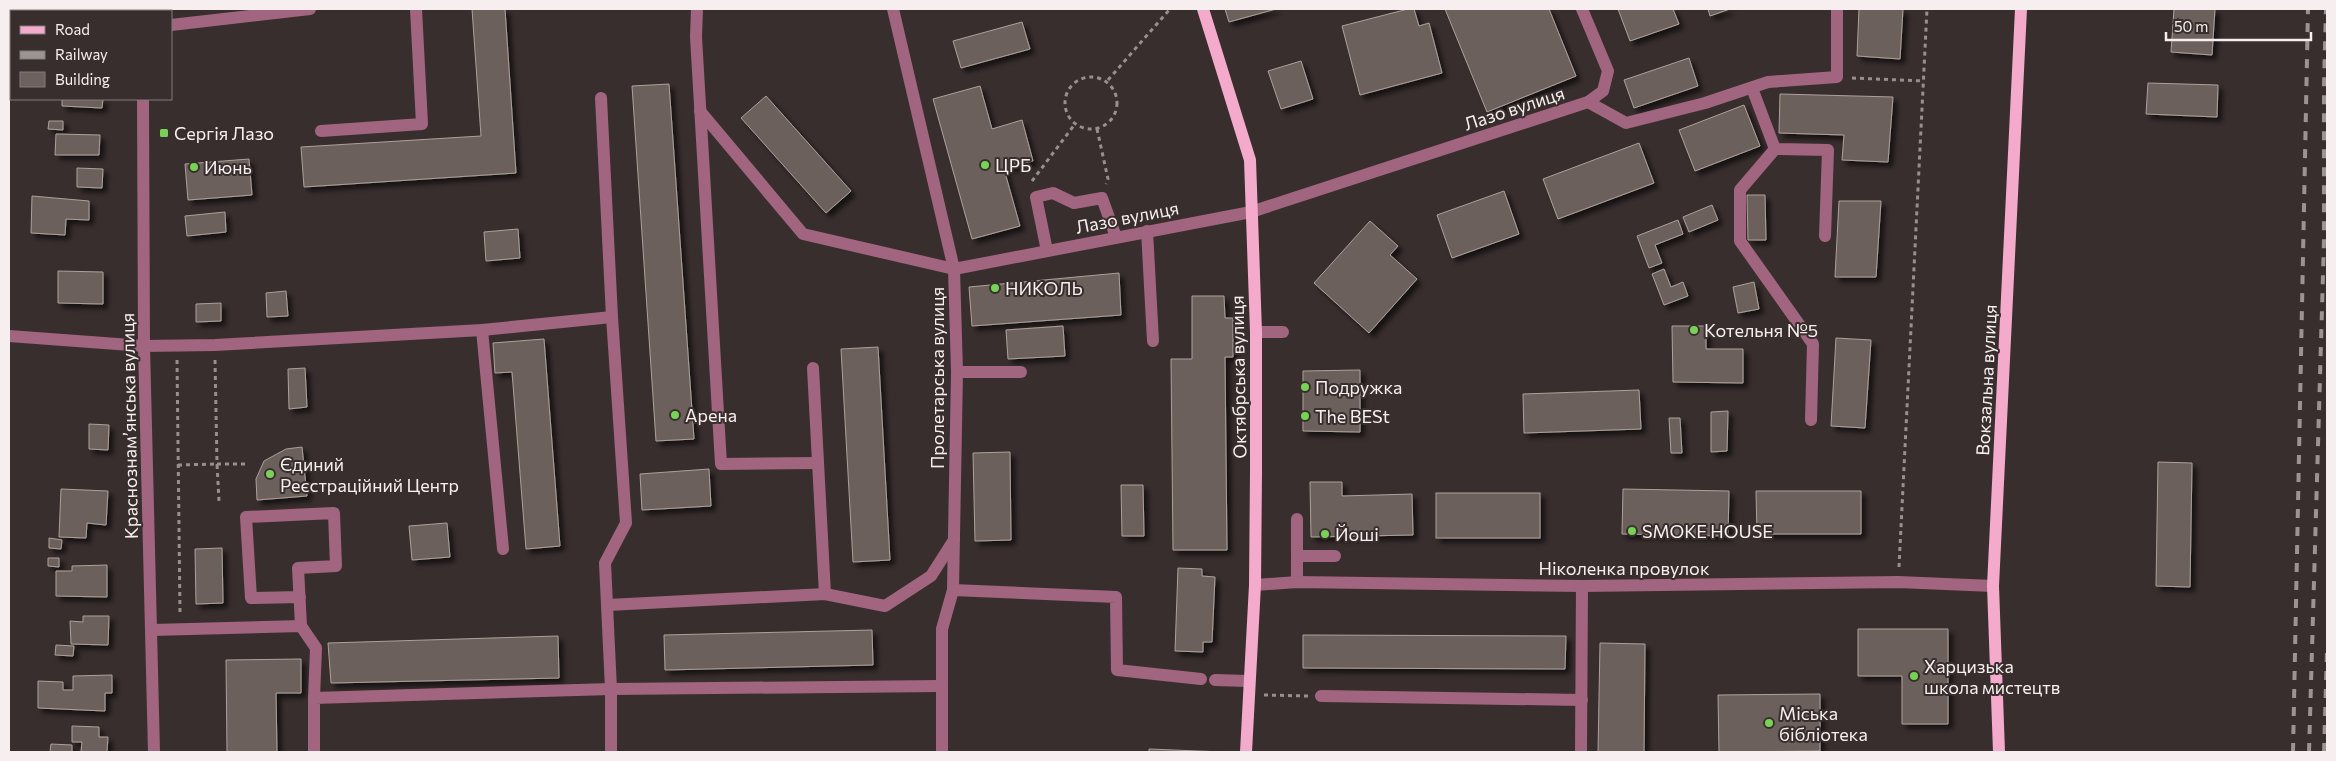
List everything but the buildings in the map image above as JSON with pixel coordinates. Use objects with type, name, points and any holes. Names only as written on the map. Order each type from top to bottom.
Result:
[{"type":"main road","name":"Октябрська вулиця","points":[[1203,9],[1250,160],[1256,332],[1255,585],[1246,752]]},
{"type":"main road","name":"Вокзальна вулиця","points":[[1999,752],[1993,586],[2021,9]]},
{"type":"street","points":[[172,25],[310,9]]},
{"type":"street","points":[[321,130],[422,124],[416,9]]},
{"type":"street","points":[[697,9],[696,37],[721,464],[818,463]]},
{"type":"street","name":"Пролетарська вулиця","points":[[893,9],[954,269],[957,372],[953,590],[942,629],[942,752]]},
{"type":"street","name":"Лазо вулиця","points":[[700,111],[803,234],[954,269],[1251,212],[1588,102],[1603,91],[1608,71],[1582,9]]},
{"type":"street","points":[[1588,102],[1626,123],[1768,82],[1838,77],[1837,9]]},
{"type":"street","points":[[1752,88],[1775,149]]},
{"type":"street","points":[[601,98],[612,317],[626,523],[605,562],[611,689],[611,752]]},
{"type":"street","name":"Краснознамʼянська вулиця","points":[[143,100],[144,346],[154,752]]},
{"type":"street","points":[[1775,149],[1828,150],[1825,236]]},
{"type":"street","points":[[1775,149],[1740,190],[1740,241],[1812,344],[1811,420]]},
{"type":"street","points":[[1047,250],[1036,197],[1053,193],[1074,203],[1102,198],[1116,238]]},
{"type":"street","points":[[1147,231],[1153,341]]},
{"type":"street","points":[[9,336],[144,346],[215,345],[482,330],[612,317]]},
{"type":"street","points":[[482,330],[503,550]]},
{"type":"street","points":[[1256,332],[1282,332]]},
{"type":"street","points":[[813,368],[825,594]]},
{"type":"street","points":[[957,372],[1021,372]]},
{"type":"street","points":[[300,597],[251,598],[246,517],[334,513],[336,566],[298,568],[300,597],[301,626],[316,648],[314,752]]},
{"type":"street","points":[[1297,519],[1297,582]]},
{"type":"street","points":[[608,605],[825,594],[885,606],[931,576],[954,540]]},
{"type":"street","points":[[1297,556],[1335,556]]},
{"type":"street","name":"Ніколенка провулок","points":[[1255,585],[1297,582],[1582,586],[1898,582],[1993,586]]},
{"type":"street","points":[[1582,586],[1582,752]]},
{"type":"street","points":[[953,590],[1116,597],[1117,670],[1201,679]]},
{"type":"street","points":[[152,630],[301,626]]},
{"type":"street","points":[[1215,680],[1248,688]]},
{"type":"street","points":[[314,698],[611,689],[942,686]]},
{"type":"street","points":[[1321,696],[1582,700]]},
{"type":"path","points":[[1108,80],[1170,9]]},
{"type":"path","points":[[1898,582],[1927,9]]},
{"type":"path","points":[[1088,77],[1108,80],[1116,92],[1117,103],[1110,121],[1097,129],[1084,128],[1075,124],[1068,116],[1066,107],[1066,98],[1070,88],[1078,80],[1088,77]]},
{"type":"path","points":[[1838,77],[1923,81]]},
{"type":"path","points":[[1036,197],[1031,182],[1075,124]]},
{"type":"path","points":[[1097,129],[1108,179],[1102,198]]},
{"type":"path","points":[[215,345],[219,501]]},
{"type":"path","points":[[177,346],[181,629]]},
{"type":"path","points":[[178,464],[247,464]]},
{"type":"path","points":[[1248,688],[1321,696]]},
{"type":"railway","points":[[2293,752],[2308,9]]},
{"type":"railway","points":[[2309,752],[2324,240],[2326,9]]},
{"type":"railway","points":[[2324,752],[2327,650]]},
{"type":"place","name":"Сергія Лазо","points":[[164,133]]},
{"type":"place","name":"ЦРБ","points":[[985,165]]},
{"type":"place","name":"Июнь","points":[[194,167]]},
{"type":"place","name":"НИКОЛЬ","points":[[995,288]]},
{"type":"place","name":"Котельня №5","points":[[1694,330]]},
{"type":"place","name":"Подружка","points":[[1305,387]]},
{"type":"place","name":"Арена","points":[[675,415]]},
{"type":"place","name":"The BESt","points":[[1305,416]]},
{"type":"place","name":"Єдиний Реєстраційний Центр","points":[[270,474]]},
{"type":"place","name":"SMOKE HOUSE","points":[[1632,531]]},
{"type":"place","name":"Йоші","points":[[1325,534]]},
{"type":"place","name":"Харцизька школа мистецтв","points":[[1914,676]]},
{"type":"place","name":"Міська бібліотека","points":[[1769,723]]}]
